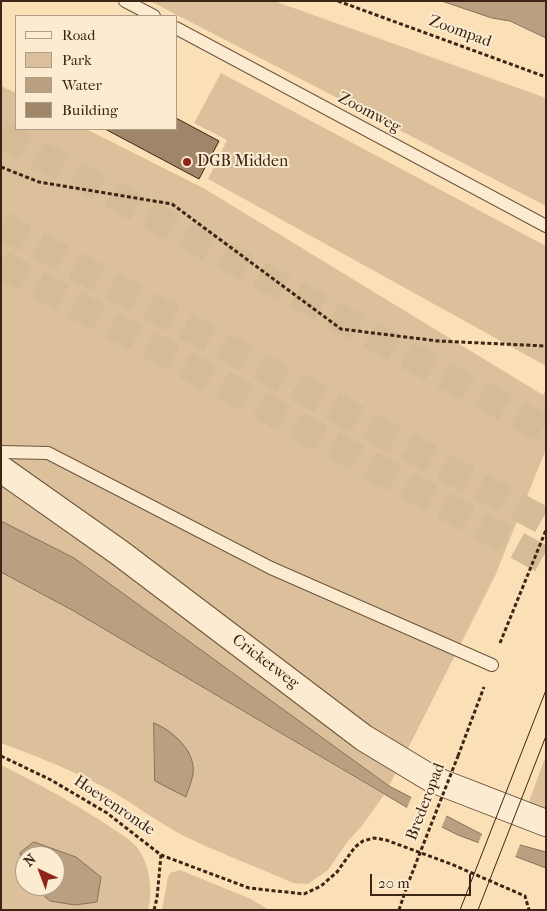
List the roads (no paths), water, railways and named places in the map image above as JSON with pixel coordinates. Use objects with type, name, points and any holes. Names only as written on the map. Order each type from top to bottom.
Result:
[{"type":"street","name":"Cricketweg","points":[[1,469],[120,553],[364,738],[432,779],[546,823]]},
{"type":"lane","points":[[126,1],[152,15]]},
{"type":"lane","name":"Zoomweg","points":[[178,29],[546,226]]},
{"type":"lane","points":[[1,452],[48,453],[271,568],[492,665]]},
{"type":"water","points":[[442,1],[546,1],[546,38],[510,21],[492,18]]},
{"type":"water","points":[[1,521],[74,558],[389,786],[483,835],[546,852],[546,868],[458,835],[430,821],[72,610],[1,572]]},
{"type":"water","points":[[154,723],[169,731],[182,743],[191,757],[193,774],[186,797],[155,781]]},
{"type":"water","points":[[34,842],[45,846],[29,846]]},
{"type":"water","points":[[65,853],[76,857],[101,877],[97,902],[75,905],[50,901],[44,896],[65,896]]},
{"type":"tunnel","points":[[1,134],[546,430]]},
{"type":"tunnel","points":[[1,225],[546,522]]},
{"type":"tunnel","points":[[1,264],[546,561]]},
{"type":"tram line","points":[[460,910],[546,690]]},
{"type":"tram line","points":[[478,910],[546,736]]},
{"type":"place","name":"DGB Midden","points":[[187,162]]}]
